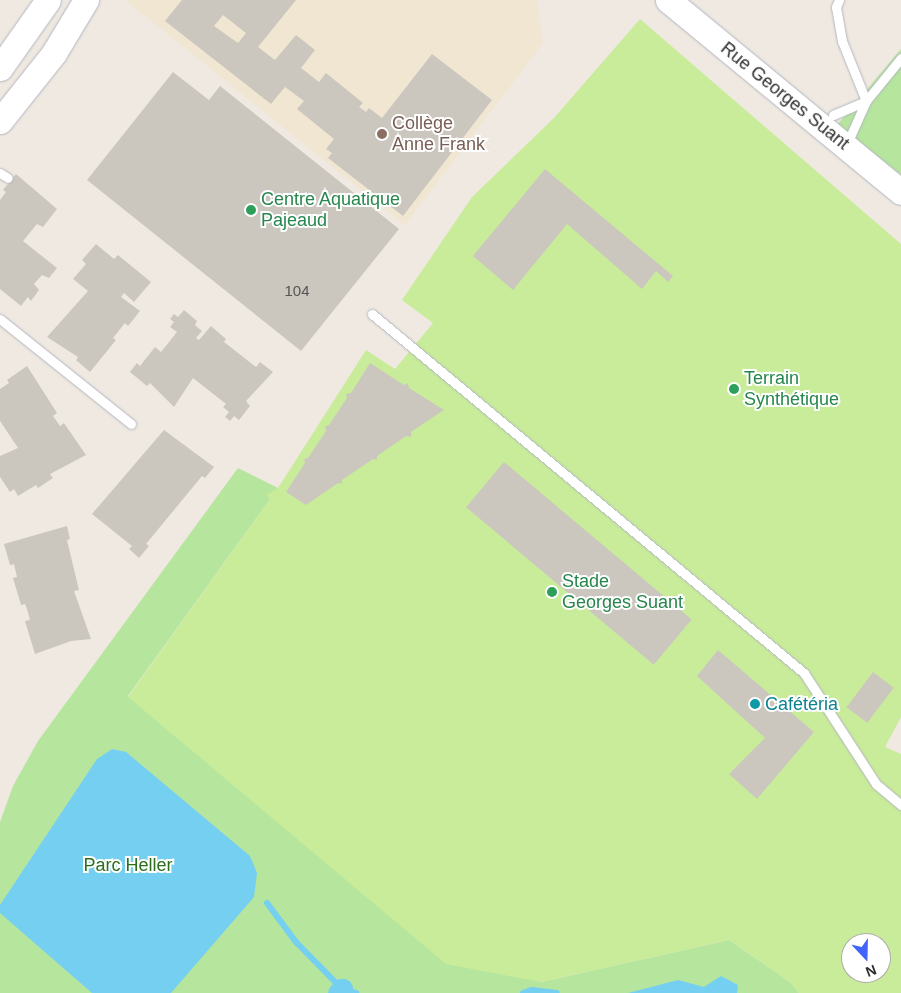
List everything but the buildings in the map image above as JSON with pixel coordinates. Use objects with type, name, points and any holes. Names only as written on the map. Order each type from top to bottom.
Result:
[{"type":"main road","points":[[0,68],[48,0]]},
{"type":"main road","points":[[0,121],[57,48],[86,0]]},
{"type":"main road","name":"Rue Georges Suant","points":[[668,0],[901,192]]},
{"type":"lane","points":[[839,0],[836,7],[842,41],[866,101]]},
{"type":"lane","points":[[846,146],[866,101],[901,58]]},
{"type":"lane","points":[[833,115],[866,101]]},
{"type":"lane","points":[[372,314],[804,673],[876,784],[901,805]]},
{"type":"lane","points":[[0,319],[131,424]]},
{"type":"shaded area","name":"Collège Anne Frank","points":[[125,0],[537,0],[543,43],[405,225]]},
{"type":"green space","name":"Stade Georges Suant","points":[[640,19],[901,244],[901,717],[885,747],[901,754],[901,993],[799,993],[790,982],[729,940],[541,982],[446,964],[128,697],[270,499],[267,495],[278,488],[366,350],[395,369],[433,323],[402,300],[472,197],[554,118]]},
{"type":"green space","points":[[901,49],[901,175],[837,125]]},
{"type":"green space","name":"Parc Heller","points":[[238,468],[278,488],[128,696],[541,982],[729,940],[790,982],[799,993],[0,993],[0,822],[13,786],[38,741]]},
{"type":"water","points":[[112,749],[126,752],[250,856],[257,873],[254,897],[171,993],[92,993],[0,913],[0,905],[97,759]]},
{"type":"water","points":[[721,976],[738,985],[737,993],[628,993],[678,980],[704,987]]},
{"type":"waterway","points":[[267,903],[296,942],[342,989],[356,993]]},
{"type":"waterway","points":[[338,993],[342,989]]},
{"type":"waterway","points":[[523,993],[532,990],[557,993]]},
{"type":"place","name":"Collège Anne Frank","points":[[382,134]]},
{"type":"place","name":"Centre Aquatique Pajeaud","points":[[251,210]]},
{"type":"place","name":"Terrain Synthétique","points":[[734,389]]},
{"type":"place","name":"Stade Georges Suant","points":[[552,592]]},
{"type":"place","name":"Cafétéria","points":[[755,704]]}]
